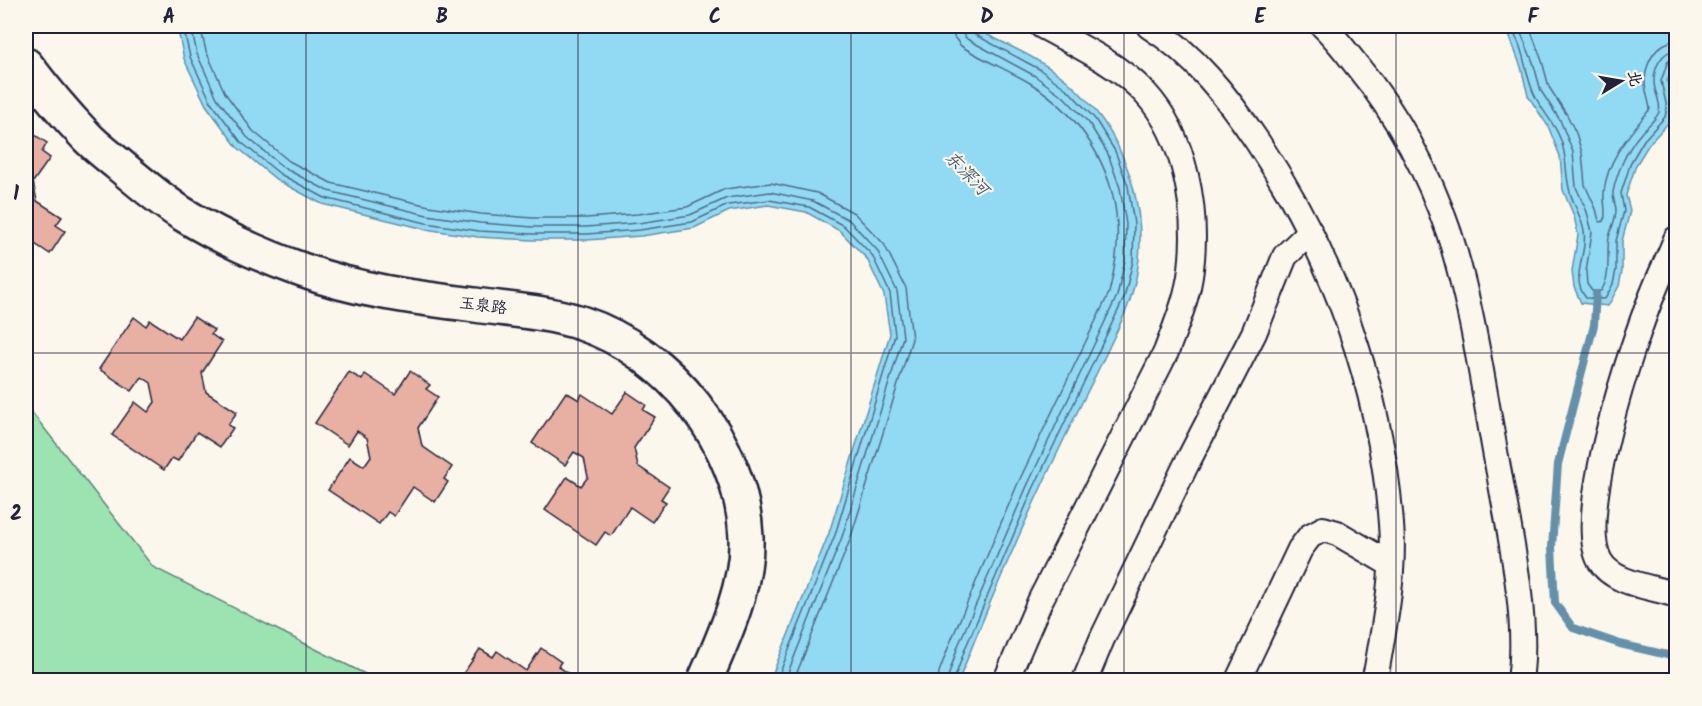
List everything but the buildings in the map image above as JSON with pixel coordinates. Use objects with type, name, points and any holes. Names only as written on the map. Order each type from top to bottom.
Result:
[{"type":"street","points":[[1006,681],[1040,601],[1167,352],[1181,311],[1191,270],[1193,226],[1188,189],[1178,149],[1164,120],[1145,93],[1118,71],[1042,26]]},
{"type":"street","points":[[1149,26],[1202,69],[1244,121],[1281,178],[1310,232],[1328,268],[1349,321],[1368,385],[1383,455],[1391,525],[1389,592],[1374,681]]},
{"type":"street","points":[[1323,26],[1381,94],[1421,164],[1449,233],[1468,305],[1512,546],[1520,619],[1522,665],[1520,681]]},
{"type":"street","name":"玉泉路","points":[[26,65],[86,136],[138,181],[180,213],[236,243],[303,271],[362,289],[544,314],[583,324],[626,344],[670,376],[698,411],[723,450],[740,494],[746,538],[740,587],[728,629],[705,681]]},
{"type":"street","points":[[1085,681],[1102,639],[1186,465],[1254,333],[1285,256],[1310,232]]},
{"type":"street","points":[[1677,239],[1652,294],[1629,361],[1594,501],[1592,531],[1599,560],[1613,576],[1677,595]]},
{"type":"street","points":[[1238,681],[1300,549],[1310,536],[1323,529],[1337,533],[1390,564]]},
{"type":"green space","points":[[26,405],[153,567],[377,680],[26,680]]},
{"type":"water","name":"东深河","points":[[177,26],[970,26],[1011,46],[1064,78],[1094,110],[1111,133],[1124,159],[1133,186],[1138,214],[1140,243],[1137,272],[1125,314],[1023,526],[959,680],[770,680],[829,533],[890,334],[884,295],[867,259],[840,231],[806,212],[768,205],[729,211],[694,228],[641,236],[587,240],[532,240],[478,237],[425,229],[322,204],[277,180],[237,147],[206,105],[184,59]]},
{"type":"water","points":[[1501,26],[1676,26],[1676,61],[1667,81],[1673,108],[1671,120],[1649,144],[1636,165],[1626,195],[1630,211],[1622,241],[1622,271],[1619,286],[1608,306],[1581,303],[1574,287],[1572,271],[1578,235],[1574,216],[1563,190],[1560,156],[1548,126],[1528,96],[1521,67],[1509,35]]},
{"type":"waterway","points":[[1596,294],[1594,325],[1558,464],[1552,547],[1555,603],[1573,628],[1620,644],[1676,657]]}]
